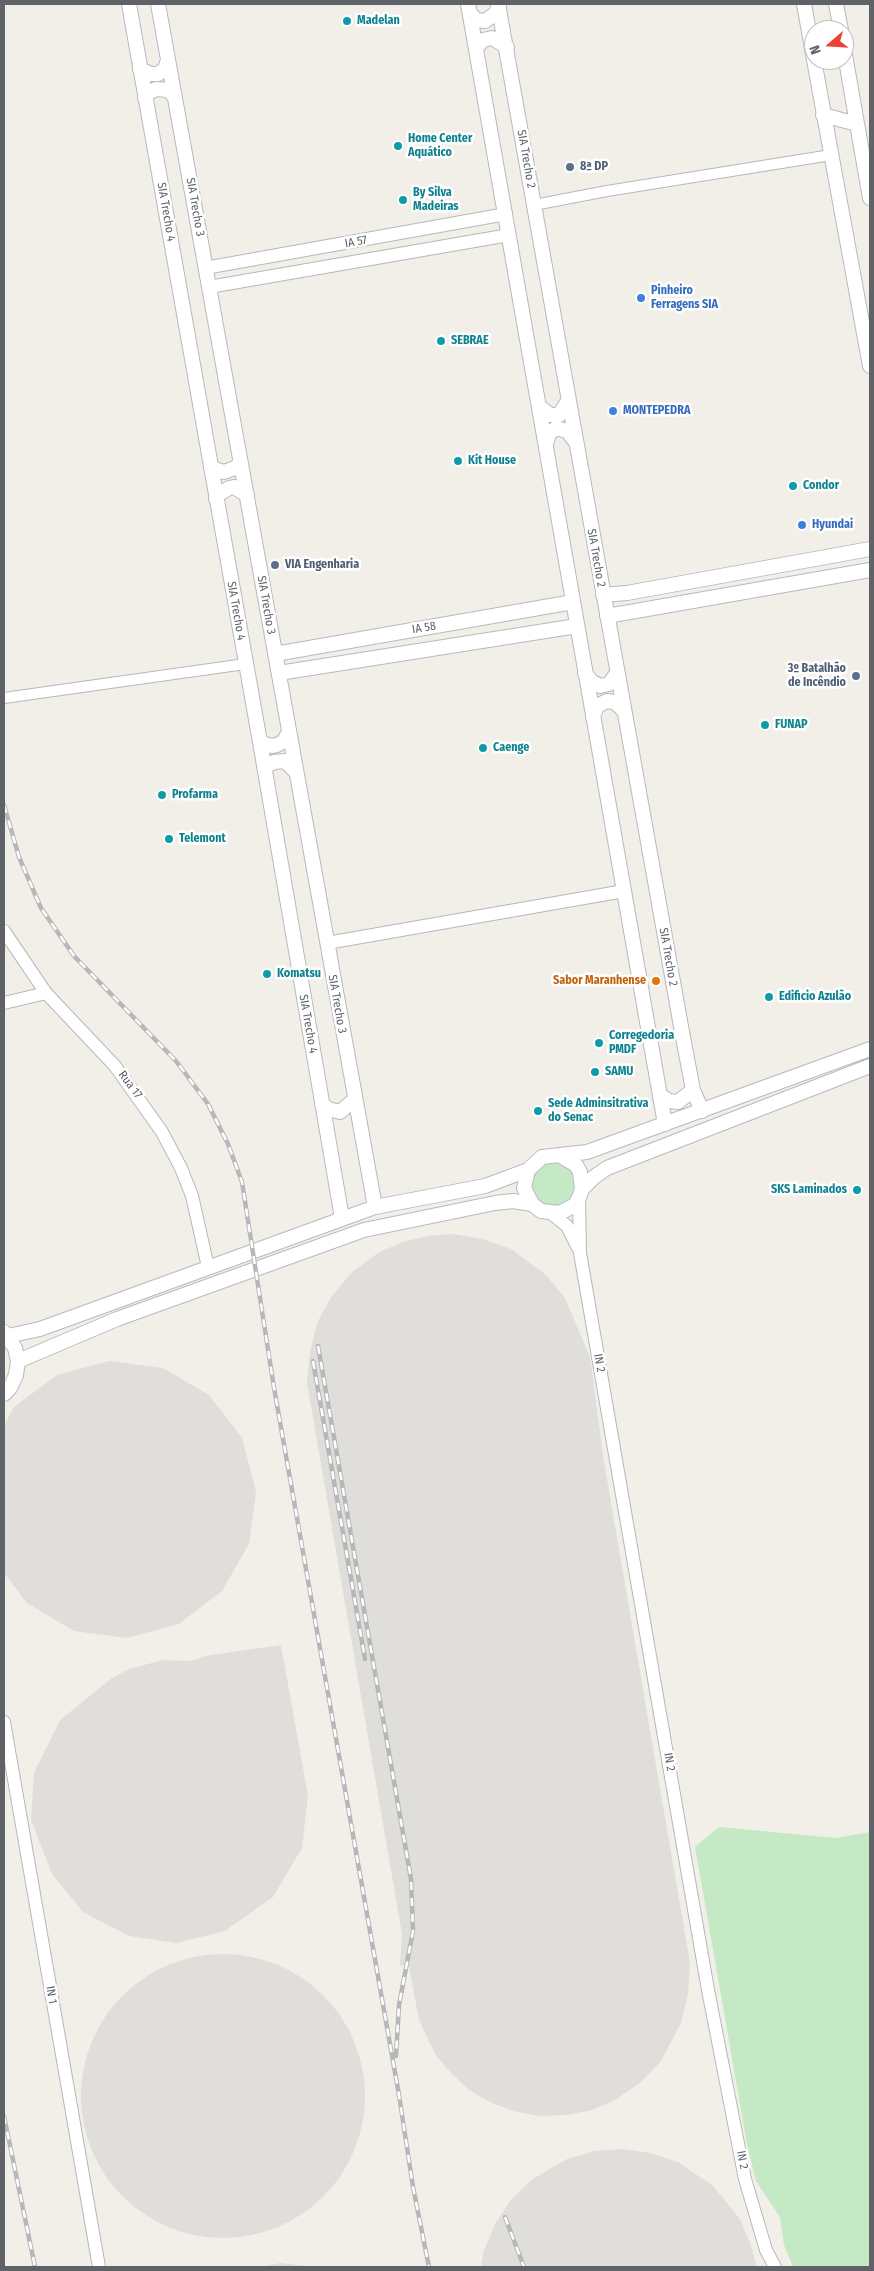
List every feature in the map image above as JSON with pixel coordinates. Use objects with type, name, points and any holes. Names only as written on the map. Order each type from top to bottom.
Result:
[{"type":"main road","name":"SIA Trecho 4","points":[[129,4],[342,1218]]},
{"type":"main road","name":"SIA Trecho 3","points":[[158,4],[290,732],[354,1100],[375,1207]]},
{"type":"main road","points":[[804,4],[807,20]]},
{"type":"main road","points":[[836,4],[839,20]]},
{"type":"main road","points":[[469,8],[476,20],[485,21],[495,14],[499,5]]},
{"type":"main road","name":"SIA Trecho 2","points":[[499,5],[617,673],[694,1090],[702,1111]]},
{"type":"main road","points":[[469,8],[665,1124]]},
{"type":"main road","points":[[477,47],[483,40],[492,38],[507,47]]},
{"type":"main road","points":[[140,69],[152,74],[158,74],[164,69],[168,60]]},
{"type":"main road","points":[[816,70],[868,342],[870,366]]},
{"type":"main road","points":[[848,70],[870,198]]},
{"type":"main road","points":[[145,98],[148,93],[156,89],[168,90],[174,96]]},
{"type":"main road","points":[[824,115],[857,124]]},
{"type":"main road","points":[[540,407],[550,415],[559,415],[568,401]]},
{"type":"main road","points":[[546,444],[549,434],[556,428],[567,431],[576,441]]},
{"type":"main road","points":[[211,468],[224,472],[235,468],[241,462]]},
{"type":"main road","points":[[216,499],[219,494],[234,487],[246,495]]},
{"type":"main road","points":[[603,595],[627,593],[750,569],[870,549]]},
{"type":"main road","points":[[607,616],[870,570]]},
{"type":"main road","name":"IA 58","points":[[275,654],[573,602]]},
{"type":"main road","points":[[552,605],[557,627]]},
{"type":"main road","name":"IA 58","points":[[279,674],[557,627],[577,626]]},
{"type":"main road","points":[[414,629],[419,650]]},
{"type":"main road","points":[[585,672],[591,680],[600,686],[609,684],[617,673]]},
{"type":"main road","points":[[593,718],[597,706],[606,701],[614,702],[624,711]]},
{"type":"main road","points":[[260,742],[271,746],[277,745],[284,741],[290,732]]},
{"type":"main road","points":[[264,767],[274,762],[285,762],[296,772]]},
{"type":"main road","points":[[870,1049],[587,1152],[542,1157],[534,1162],[528,1170],[524,1188],[532,1204],[541,1211],[552,1214],[568,1210],[594,1177],[607,1168],[870,1066]]},
{"type":"main road","points":[[660,1095],[668,1102],[678,1102],[694,1090]]},
{"type":"main road","points":[[322,1104],[328,1109],[340,1112],[354,1100]]},
{"type":"main road","points":[[561,1156],[576,1165],[582,1181],[581,1194]]},
{"type":"main road","points":[[4,1394],[10,1388],[16,1375],[18,1361],[15,1348],[6,1334],[40,1329],[375,1207],[485,1186],[528,1170]]},
{"type":"main road","points":[[18,1361],[117,1319],[364,1230],[495,1203],[513,1201],[532,1204]]},
{"type":"street","points":[[534,206],[607,191],[831,154]]},
{"type":"street","name":"IA 57","points":[[205,268],[506,214]]},
{"type":"street","points":[[439,226],[442,246]]},
{"type":"street","name":"IA 57","points":[[209,287],[509,235]]},
{"type":"street","points":[[283,255],[285,274]]},
{"type":"street","points":[[4,698],[245,664]]},
{"type":"street","points":[[327,943],[624,891]]},
{"type":"street","name":"Rua 17","points":[[4,931],[46,993],[115,1066],[166,1139],[181,1168],[192,1196],[208,1267]]},
{"type":"street","points":[[4,1003],[46,993]]},
{"type":"street","name":"IN 2","points":[[581,1194],[580,1253],[710,1999],[745,2179],[766,2250],[775,2267]]},
{"type":"street","name":"IN 2","points":[[552,1214],[567,1226],[580,1253]]},
{"type":"street","name":"IN 1","points":[[4,1722],[99,2267]]},
{"type":"shaded area","points":[[454,1234],[483,1239],[511,1249],[546,1275],[565,1298],[590,1357],[604,1462],[690,1963],[688,1994],[681,2023],[661,2061],[641,2082],[617,2099],[592,2110],[567,2115],[541,2116],[516,2112],[492,2103],[469,2090],[435,2054],[419,2020],[409,1967],[400,1965],[402,1934],[307,1383],[310,1352],[317,1323],[331,1297],[352,1272],[378,1253],[402,1242],[428,1236]]},
{"type":"shaded area","points":[[109,1361],[163,1368],[209,1395],[242,1438],[256,1491],[249,1544],[222,1591],[179,1624],[127,1638],[74,1631],[27,1603],[4,1573],[4,1426],[14,1407],[57,1375]]},
{"type":"shaded area","points":[[281,1645],[308,1796],[302,1848],[273,1897],[225,1931],[176,1943],[129,1936],[83,1912],[52,1874],[31,1820],[34,1773],[60,1720],[112,1678],[129,1669],[163,1660],[192,1661],[205,1656]]},
{"type":"shaded area","points":[[223,1954],[264,1960],[290,1971],[313,1986],[333,2006],[348,2029],[359,2055],[365,2096],[359,2137],[348,2163],[333,2186],[313,2206],[290,2221],[264,2232],[223,2238],[182,2232],[156,2221],[133,2206],[113,2186],[98,2163],[87,2137],[81,2096],[87,2055],[98,2029],[113,2006],[133,1986],[156,1971],[182,1960]]},
{"type":"shaded area","points":[[623,2149],[651,2153],[678,2162],[713,2186],[740,2219],[751,2245],[757,2267],[481,2267],[484,2250],[495,2224],[511,2200],[531,2180],[567,2159],[594,2151]]},
{"type":"shaded area","points":[[280,2263],[313,2267],[263,2267]]},
{"type":"green space","points":[[549,1162],[557,1162],[569,1168],[575,1184],[569,1200],[557,1206],[549,1206],[537,1200],[531,1188],[531,1180],[537,1168]]},
{"type":"green space","points":[[719,1827],[836,1838],[870,1832],[870,2267],[793,2267],[784,2245],[780,2217],[756,2181],[747,2144],[695,1847]]},
{"type":"railway","points":[[4,805],[19,857],[41,908],[74,956],[176,1061],[208,1104],[228,1144],[242,1182],[274,1388],[399,2095],[413,2187],[429,2267]]},
{"type":"railway","points":[[318,1346],[411,1879],[413,1931],[399,2005],[396,2056]]},
{"type":"railway","points":[[313,1361],[365,1659]]},
{"type":"railway","points":[[4,2116],[35,2267]]},
{"type":"railway","points":[[505,2217],[524,2267]]},
{"type":"place","name":"Madelan","points":[[347,21]]},
{"type":"place","name":"Home Center Aquático","points":[[398,146]]},
{"type":"place","name":"8ª DP","points":[[570,167]]},
{"type":"place","name":"By Silva Madeiras","points":[[403,200]]},
{"type":"place","name":"Pinheiro Ferragens SIA","points":[[641,298]]},
{"type":"place","name":"SEBRAE","points":[[441,341]]},
{"type":"place","name":"MONTEPEDRA","points":[[613,411]]},
{"type":"place","name":"Kit House","points":[[458,461]]},
{"type":"place","name":"Condor","points":[[793,486]]},
{"type":"place","name":"Hyundai","points":[[802,525]]},
{"type":"place","name":"VIA Engenharia","points":[[275,565]]},
{"type":"place","name":"3º Batalhão de Incêndio","points":[[856,676]]},
{"type":"place","name":"FUNAP","points":[[765,725]]},
{"type":"place","name":"Caenge","points":[[483,748]]},
{"type":"place","name":"Profarma","points":[[162,795]]},
{"type":"place","name":"Telemont","points":[[169,839]]},
{"type":"place","name":"Komatsu","points":[[267,974]]},
{"type":"place","name":"Sabor Maranhense","points":[[656,981]]},
{"type":"place","name":"Edificio Azulão","points":[[769,997]]},
{"type":"place","name":"Corregedoria PMDF","points":[[599,1043]]},
{"type":"place","name":"SAMU","points":[[595,1072]]},
{"type":"place","name":"Sede Adminsitrativa do Senac","points":[[538,1111]]},
{"type":"place","name":"SKS Laminados","points":[[857,1190]]}]
